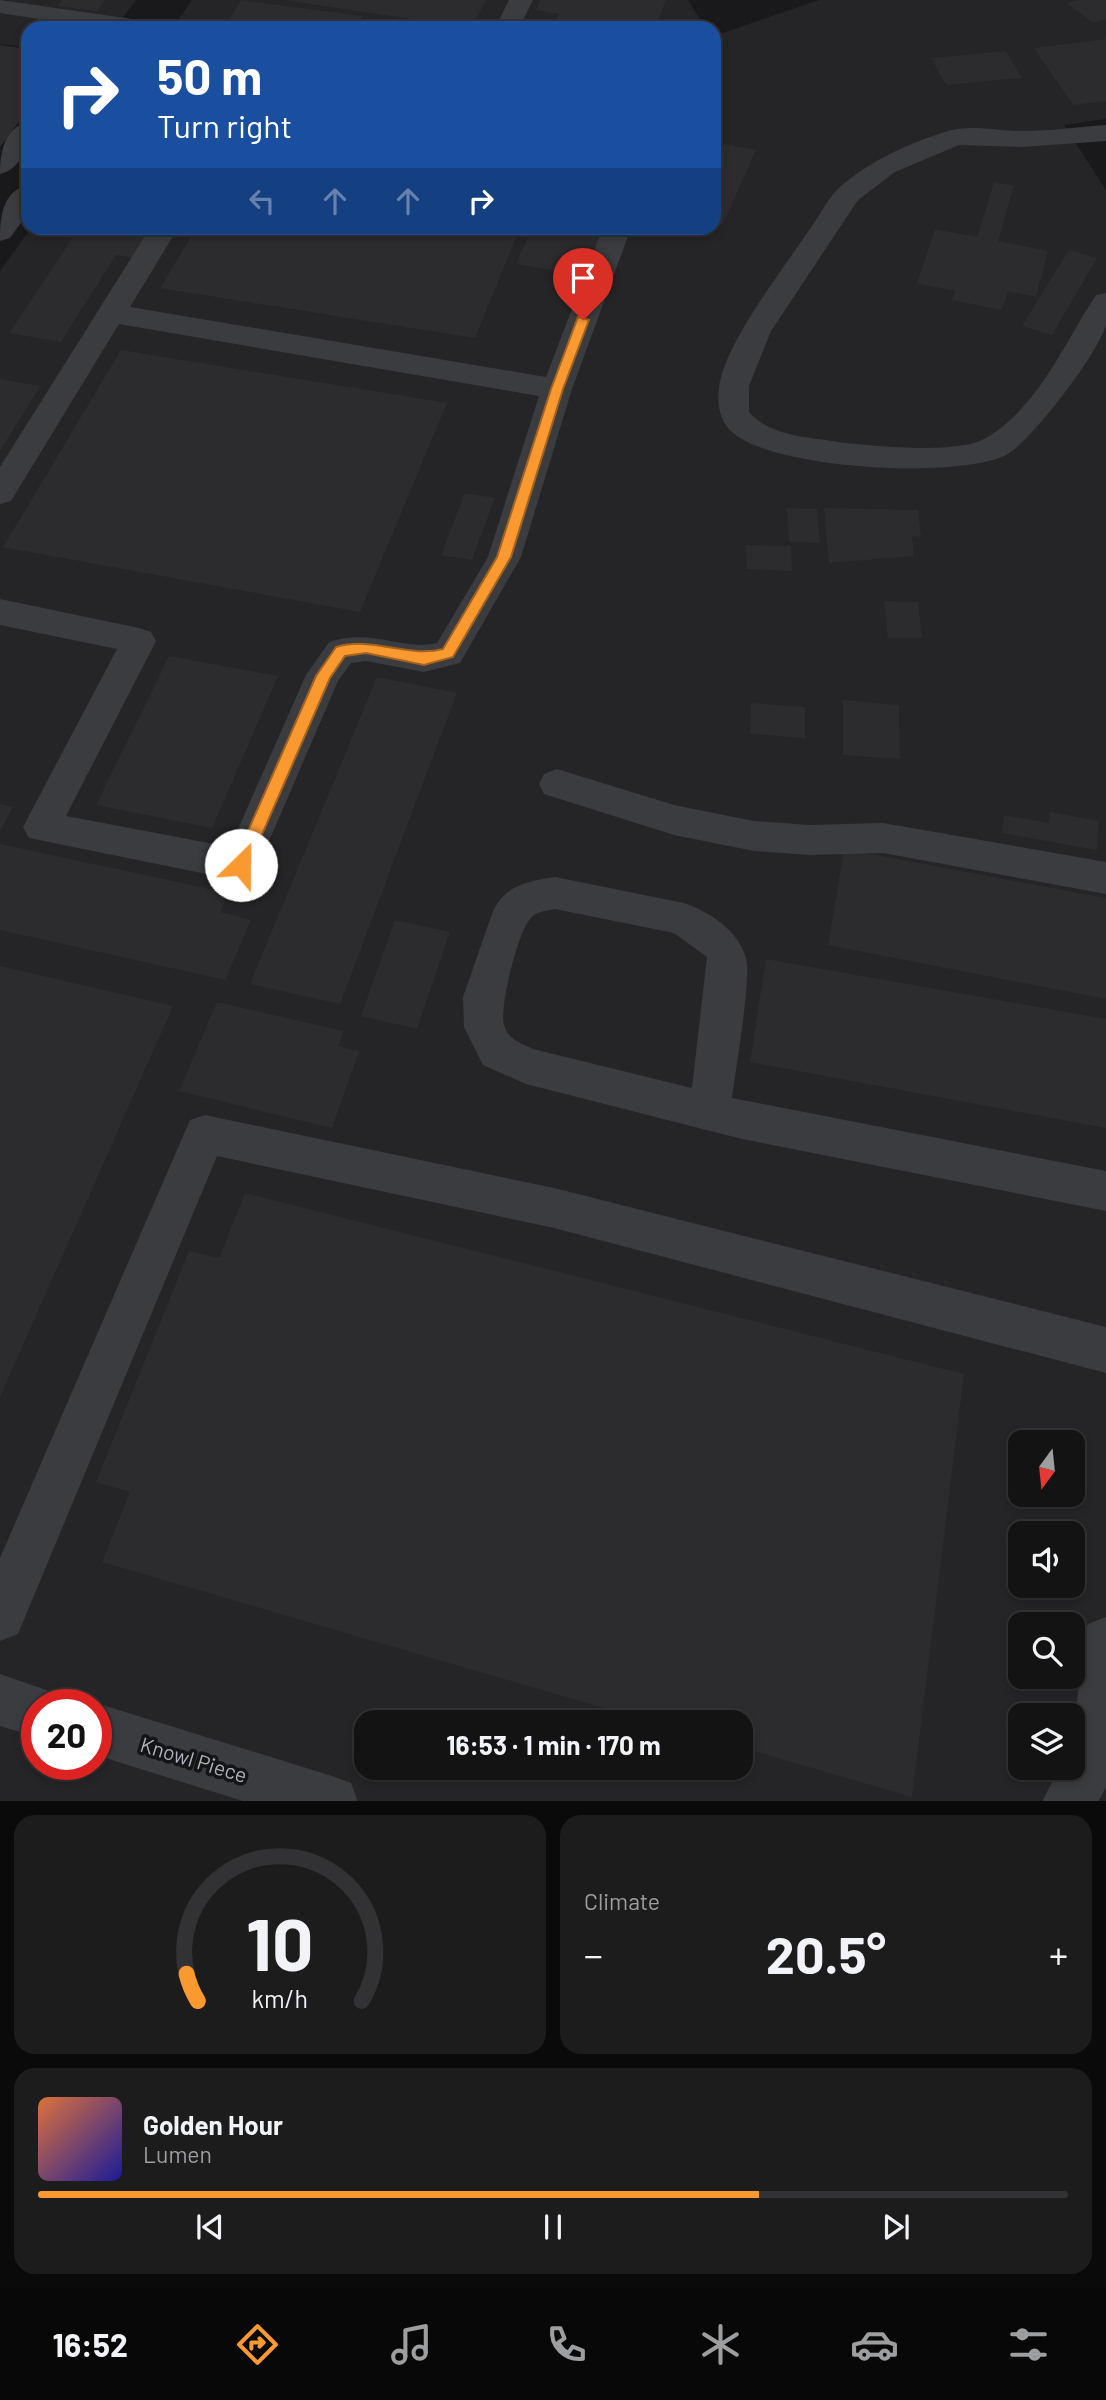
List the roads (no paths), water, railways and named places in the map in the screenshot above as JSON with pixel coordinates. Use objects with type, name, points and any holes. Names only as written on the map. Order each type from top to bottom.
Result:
[{"type":"street","points":[[510,21],[521,0]]},
{"type":"street","points":[[0,6],[135,21]]},
{"type":"street","points":[[1106,133],[1022,139],[956,137],[885,166],[848,194],[756,331],[734,386],[734,413],[746,428],[779,442],[898,459],[970,457],[995,448],[1030,420],[1106,302]]},
{"type":"street","points":[[0,166],[21,139]]},
{"type":"street","points":[[2,226],[21,202]]},
{"type":"street","points":[[0,493],[160,235]]},
{"type":"street","points":[[0,612],[139,641],[42,827],[241,865],[323,676],[341,651],[366,648],[424,659],[447,654],[504,557],[557,389],[614,235]]},
{"type":"street","points":[[111,313],[557,389]]},
{"type":"street","points":[[556,783],[674,820],[754,836],[809,840],[883,838],[1106,878]]},
{"type":"street","points":[[710,1109],[728,961],[722,946],[684,919],[555,892],[528,897],[512,911],[483,997],[484,1027],[497,1052],[526,1066],[710,1109],[742,1120],[1106,1191]]},
{"type":"street","points":[[0,1616],[205,1134],[554,1208],[1106,1350]]},
{"type":"street","points":[[1068,1801],[1102,1744],[1106,1642]]},
{"type":"street","points":[[0,1700],[21,1706]]},
{"type":"street","name":"Knowl Piece","points":[[112,1735],[332,1801]]}]
